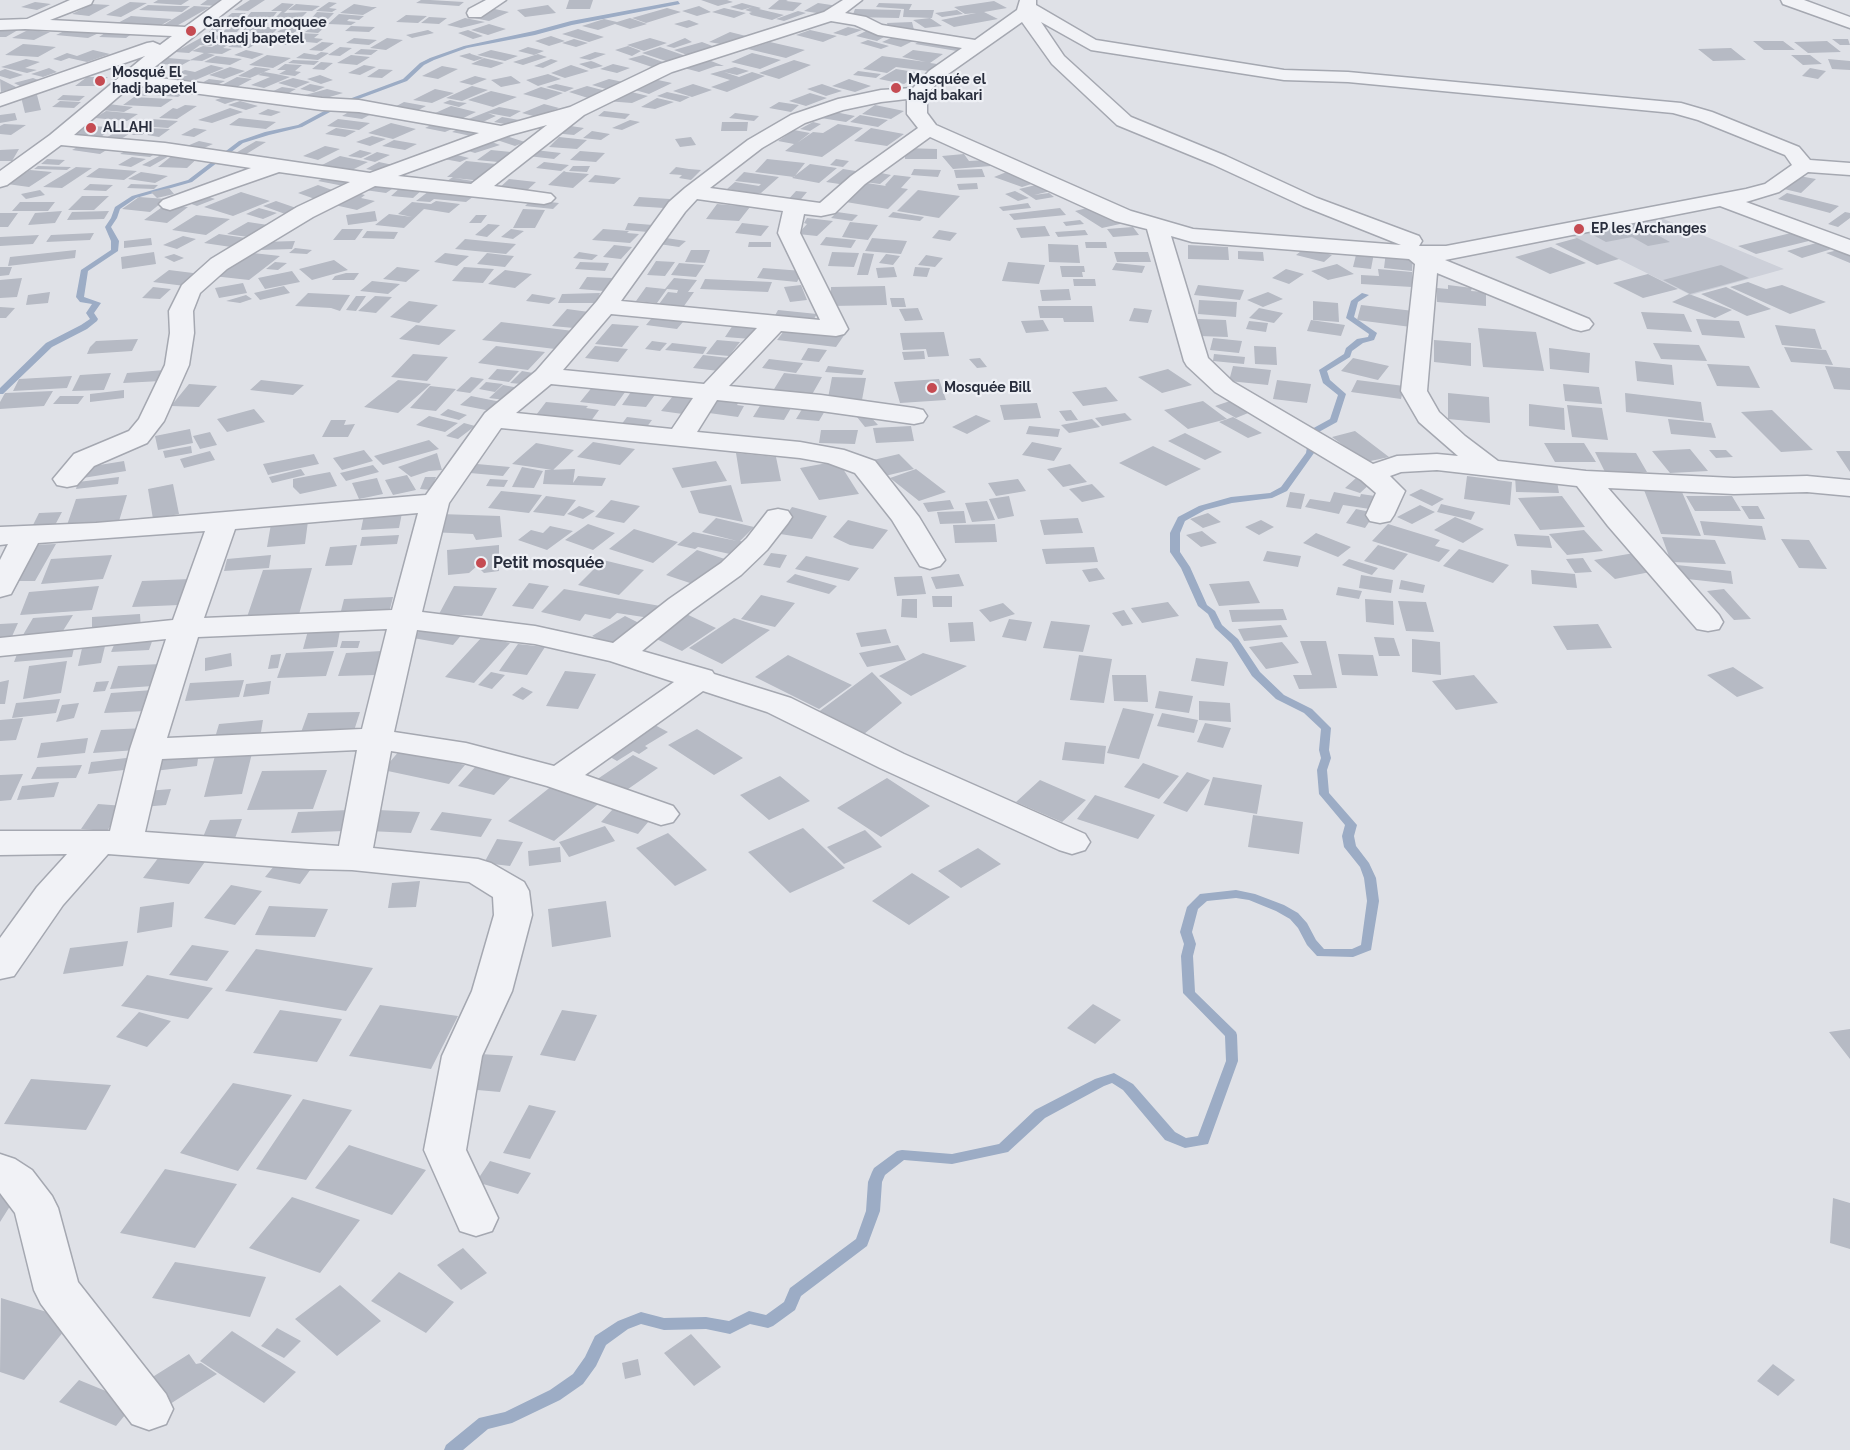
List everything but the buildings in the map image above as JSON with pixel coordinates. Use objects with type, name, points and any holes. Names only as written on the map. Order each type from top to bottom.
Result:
[{"type":"street","points":[[25,24],[85,0]]},
{"type":"street","points":[[0,181],[57,139],[184,34],[233,0]]},
{"type":"street","points":[[475,13],[498,0]]},
{"type":"street","points":[[67,479],[84,460],[138,437],[151,420],[177,365],[182,333],[181,311],[190,290],[219,264],[268,233],[372,179],[503,131],[577,111],[666,68],[830,16],[854,0]]},
{"type":"street","points":[[1789,0],[1850,23]]},
{"type":"street","points":[[1026,7],[935,75],[918,93],[915,104],[917,114],[929,129],[1124,216],[1192,235],[1427,255],[1625,217],[1725,201],[1772,188],[1804,166],[1850,169]]},
{"type":"street","points":[[1026,7],[1091,45],[1284,75],[1348,77],[1674,107],[1706,116],[1792,151],[1804,166]]},
{"type":"street","points":[[1026,7],[1034,24],[1059,60],[1124,121],[1364,224],[1581,324]]},
{"type":"street","points":[[830,16],[860,21],[878,30],[976,45]]},
{"type":"street","points":[[0,25],[25,24],[184,34]]},
{"type":"street","points":[[0,100],[70,78],[184,34]]},
{"type":"street","points":[[127,79],[389,111],[503,131]]},
{"type":"street","points":[[352,858],[359,839],[376,738],[435,503],[494,418],[545,376],[605,306],[678,207],[692,192],[755,144],[798,119],[838,105],[881,96],[918,93]]},
{"type":"street","points":[[475,191],[577,111]]},
{"type":"street","points":[[692,192],[821,210],[827,208],[858,180],[929,129]]},
{"type":"street","points":[[57,139],[225,156],[372,179],[544,198]]},
{"type":"street","points":[[170,204],[279,165]]},
{"type":"street","points":[[1725,201],[1850,248]]},
{"type":"street","points":[[605,306],[836,329],[789,233],[794,208]]},
{"type":"street","points":[[1157,227],[1196,361],[1224,387],[1311,436],[1371,474],[1391,491],[1380,514]]},
{"type":"street","points":[[1427,255],[1414,391],[1428,416],[1456,442],[1490,468]]},
{"type":"street","points":[[680,437],[709,393],[775,323]]},
{"type":"street","points":[[545,376],[821,403],[914,416]]},
{"type":"street","points":[[494,418],[800,450],[834,456],[865,467],[905,517],[930,560]]},
{"type":"street","points":[[1371,474],[1397,464],[1437,462],[1586,479],[1734,486],[1807,484],[1850,488]]},
{"type":"street","points":[[1586,479],[1618,520],[1708,622]]},
{"type":"street","points":[[0,588],[9,536],[435,503]]},
{"type":"street","points":[[619,654],[680,605],[731,569],[757,544],[778,517]]},
{"type":"street","points":[[0,966],[50,896],[112,842],[147,750],[222,520]]},
{"type":"street","points":[[0,647],[185,628],[405,619],[535,635],[619,654],[701,678],[779,705],[892,761],[1072,842]]},
{"type":"street","points":[[559,778],[701,678]]},
{"type":"street","points":[[147,750],[376,738],[466,753],[559,778],[661,814]]},
{"type":"street","points":[[0,843],[112,842],[309,858],[352,858],[478,871],[511,891],[513,915],[492,991],[462,1056],[445,1150],[476,1218]]},
{"type":"street","points":[[0,1171],[17,1182],[36,1208],[57,1290],[149,1409]]},
{"type":"shaded area","points":[[1654,215],[1784,269],[1691,295],[1566,233]]},
{"type":"waterway","points":[[0,392],[49,345],[84,327],[94,319],[90,313],[97,303],[83,300],[80,297],[85,270],[114,251],[115,241],[108,227],[117,208],[134,197],[190,181],[241,142],[267,133],[300,126],[343,103],[405,80],[422,64],[432,59],[466,47],[571,23],[678,3]]},
{"type":"waterway","points":[[452,1450],[484,1423],[507,1418],[555,1395],[578,1379],[591,1361],[600,1341],[623,1325],[641,1318],[664,1324],[706,1323],[730,1328],[749,1317],[768,1322],[790,1306],[795,1292],[862,1242],[873,1211],[875,1182],[879,1172],[902,1155],[952,1159],[1003,1148],[1040,1114],[1100,1082],[1114,1078],[1128,1087],[1170,1136],[1185,1143],[1203,1140],[1232,1061],[1231,1035],[1189,993],[1187,956],[1190,944],[1186,932],[1193,907],[1204,897],[1236,894],[1280,908],[1294,916],[1321,953],[1353,953],[1367,947],[1373,901],[1370,878],[1365,866],[1350,847],[1348,836],[1351,825],[1324,794],[1322,770],[1326,758],[1324,750],[1326,728],[1308,711],[1280,697],[1256,674],[1235,641],[1218,626],[1212,613],[1203,606],[1185,567],[1175,552],[1175,533],[1181,519],[1202,508],[1231,500],[1272,495],[1284,489],[1310,453],[1313,432],[1334,420],[1342,394],[1326,381],[1323,370],[1347,355],[1349,350],[1360,341],[1371,338],[1373,333],[1350,318],[1355,301],[1365,295]]},
{"type":"place","name":"Carrefour moquee el hadj bapetel","points":[[191,31]]},
{"type":"place","name":"Mosqué El hadj bapetel","points":[[100,81]]},
{"type":"place","name":"Mosquée el hajd bakari","points":[[896,88]]},
{"type":"place","name":"ALLAHI","points":[[91,128]]},
{"type":"place","name":"EP les Archanges","points":[[1579,229]]},
{"type":"place","name":"Mosquée Bill","points":[[932,388]]},
{"type":"place","name":"Petit mosquée","points":[[481,563]]}]
